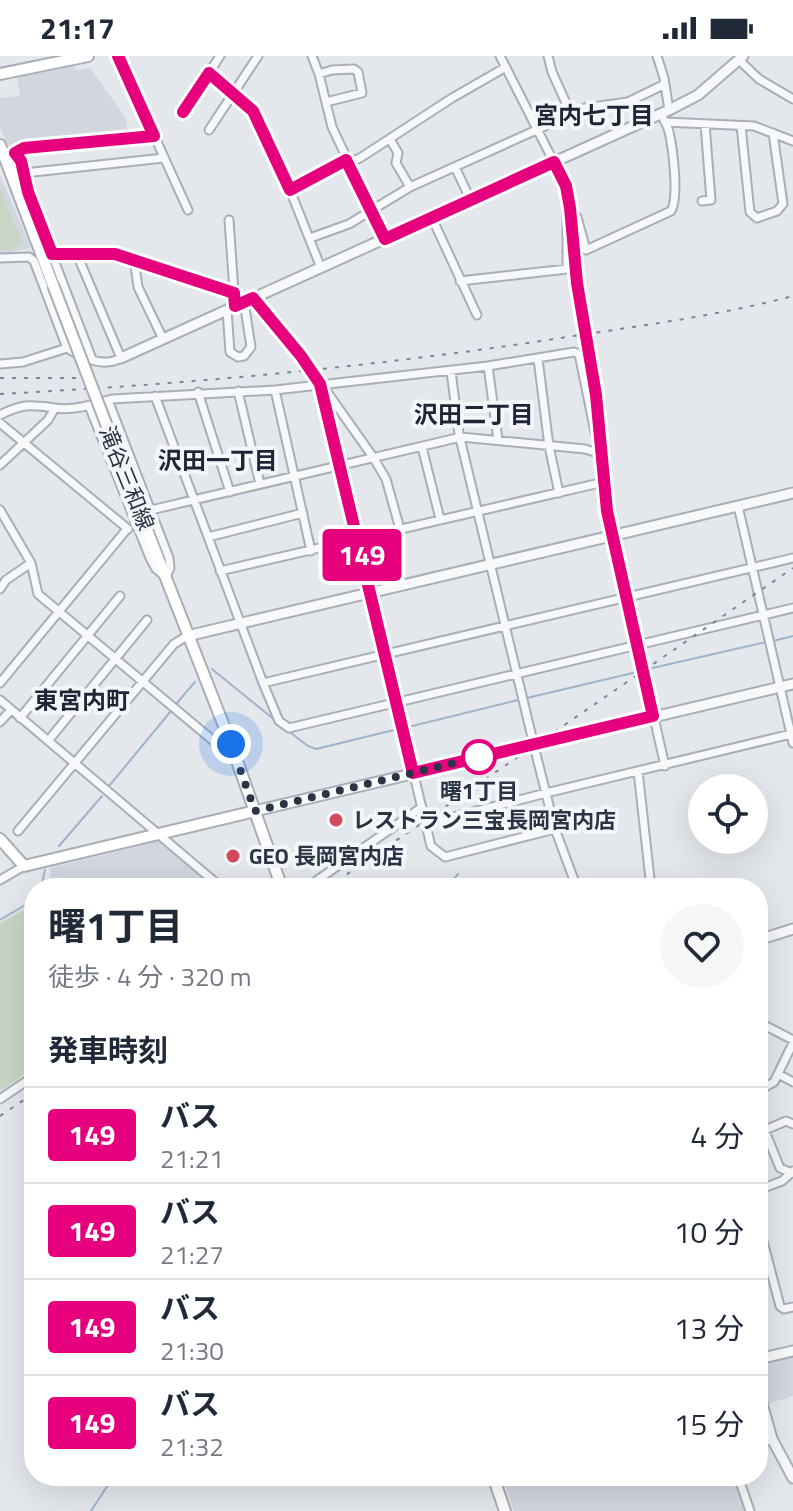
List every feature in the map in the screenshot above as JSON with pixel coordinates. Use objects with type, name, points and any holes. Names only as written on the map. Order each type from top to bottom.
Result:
[{"type":"main road","points":[[0,74],[88,56]]},
{"type":"main road","name":"滝谷三和線","points":[[1,149],[231,744],[278,878]]},
{"type":"main road","points":[[0,839],[24,866],[255,811]]},
{"type":"main road","points":[[496,1486],[505,1511]]},
{"type":"street","points":[[118,56],[188,210]]},
{"type":"street","points":[[183,112],[220,56]]},
{"type":"street","points":[[209,130],[258,56]]},
{"type":"street","points":[[312,56],[332,127],[385,239]]},
{"type":"street","points":[[500,56],[566,186],[585,342],[596,395],[612,535],[665,766]]},
{"type":"street","points":[[548,56],[571,114]]},
{"type":"street","points":[[570,208],[577,217],[586,250],[671,211],[675,202],[669,130],[665,115],[664,78],[657,56]]},
{"type":"street","points":[[0,364],[23,362],[67,348],[102,364],[112,363],[554,162],[665,115],[698,95],[741,58],[759,79],[793,99]]},
{"type":"street","points":[[290,190],[346,160],[353,161],[506,67]]},
{"type":"street","points":[[319,74],[332,70],[354,69],[358,72],[362,93],[326,102]]},
{"type":"street","points":[[209,73],[255,113],[321,268]]},
{"type":"street","points":[[310,238],[349,224],[410,187],[571,114],[585,108],[628,102],[663,85]]},
{"type":"street","points":[[665,115],[705,124],[754,126],[793,141]]},
{"type":"street","points":[[702,201],[711,200],[705,124]]},
{"type":"street","points":[[741,126],[750,212],[757,218],[777,211],[783,204],[773,133]]},
{"type":"street","points":[[15,153],[24,148],[154,136]]},
{"type":"street","points":[[390,139],[398,153],[396,163],[410,187]]},
{"type":"street","points":[[1,149],[19,157],[28,192],[92,359]]},
{"type":"street","points":[[24,173],[164,158]]},
{"type":"street","points":[[455,167],[471,201]]},
{"type":"street","points":[[460,281],[567,269],[566,226],[570,208]]},
{"type":"street","points":[[432,218],[477,315]]},
{"type":"street","points":[[229,220],[234,293],[240,304],[251,347],[244,356],[230,352],[240,304]]},
{"type":"street","points":[[76,252],[121,358]]},
{"type":"street","points":[[52,254],[115,254],[234,293]]},
{"type":"street","points":[[0,258],[25,255],[34,261],[67,348]]},
{"type":"street","points":[[134,259],[138,287],[163,339]]},
{"type":"street","points":[[240,304],[301,356],[373,457],[386,479],[400,529]]},
{"type":"street","points":[[0,415],[28,404],[55,408],[198,392],[275,390],[451,371],[574,352],[579,354],[595,432],[601,443]]},
{"type":"street","points":[[538,359],[549,446],[559,493]]},
{"type":"street","points":[[488,366],[498,440]]},
{"type":"street","points":[[451,371],[461,437],[505,626],[555,829],[573,878]]},
{"type":"street","points":[[320,384],[342,465],[431,846],[445,857],[555,829]]},
{"type":"street","points":[[275,390],[311,551]]},
{"type":"street","points":[[238,391],[260,484]]},
{"type":"street","points":[[198,392],[230,492]]},
{"type":"street","points":[[155,396],[263,683],[279,721],[289,728],[793,608]]},
{"type":"street","points":[[89,406],[150,558],[156,569],[166,577],[170,568],[169,558],[108,400]]},
{"type":"street","points":[[0,465],[48,420],[55,408]]},
{"type":"street","points":[[0,423],[127,529],[138,528]]},
{"type":"street","points":[[151,510],[461,437],[594,450],[601,454]]},
{"type":"street","points":[[422,447],[440,519]]},
{"type":"street","points":[[220,571],[604,482]]},
{"type":"street","points":[[18,831],[174,644],[187,636],[793,493]]},
{"type":"street","points":[[426,824],[638,771],[792,739],[738,506]]},
{"type":"street","points":[[0,510],[31,563],[38,594],[216,743],[231,744]]},
{"type":"street","points":[[208,537],[303,513]]},
{"type":"street","points":[[0,683],[127,529]]},
{"type":"street","points":[[263,683],[793,558]]},
{"type":"street","points":[[0,589],[6,580],[31,563]]},
{"type":"street","points":[[20,718],[120,596]]},
{"type":"street","points":[[48,741],[147,620]]},
{"type":"street","points":[[255,811],[793,684]]},
{"type":"street","points":[[0,700],[210,878]]},
{"type":"street","points":[[0,722],[11,710]]},
{"type":"street","points":[[638,771],[649,878]]},
{"type":"street","points":[[320,878],[422,807]]},
{"type":"street","points":[[0,880],[24,866]]},
{"type":"street","points":[[768,936],[792,928]]},
{"type":"street","points":[[768,1027],[793,1041],[778,1074],[768,1086]]},
{"type":"street","points":[[778,1074],[793,1082]]},
{"type":"street","points":[[0,1099],[24,1083]]},
{"type":"street","points":[[768,1129],[786,1121],[793,1124]]},
{"type":"street","points":[[768,1138],[780,1168],[792,1172],[782,1181],[768,1186]]},
{"type":"street","points":[[768,1260],[780,1306],[784,1309],[793,1307]]},
{"type":"street","points":[[768,1357],[793,1351]]},
{"type":"street","points":[[768,1425],[772,1439],[793,1478]]},
{"type":"street","points":[[768,1441],[772,1439]]},
{"type":"street","points":[[741,1486],[750,1511]]},
{"type":"shaded area","points":[[74,66],[76,70],[90,68],[126,118],[128,138],[14,148],[8,145],[0,128],[0,98],[20,96],[17,77]]},
{"type":"shaded area","points":[[0,175],[31,248],[0,254]]},
{"type":"shaded area","points":[[159,841],[205,878],[50,878],[50,868]]},
{"type":"shaded area","points":[[793,1354],[793,1396],[768,1404],[768,1361]]},
{"type":"shaded area","points":[[505,1486],[737,1486],[746,1511],[514,1511]]},
{"type":"green space","points":[[0,188],[23,244],[10,250],[0,250]]},
{"type":"green space","points":[[24,910],[24,1075],[0,1091],[0,923]]},
{"type":"waterway","points":[[773,641],[793,636]]},
{"type":"waterway","points":[[648,669],[766,642]]},
{"type":"waterway","points":[[212,669],[276,721]]},
{"type":"waterway","points":[[527,698],[637,672]]},
{"type":"waterway","points":[[176,704],[195,682]]},
{"type":"waterway","points":[[408,727],[518,700]]},
{"type":"waterway","points":[[109,786],[171,711]]},
{"type":"waterway","points":[[287,730],[316,749],[398,729]]},
{"type":"waterway","points":[[59,846],[102,796]]},
{"type":"waterway","points":[[43,878],[45,870]]},
{"type":"waterway","points":[[455,878],[458,874]]},
{"type":"waterway","points":[[0,920],[24,906]]},
{"type":"waterway","points":[[91,1511],[107,1486]]},
{"type":"railway","points":[[0,394],[144,385],[359,365],[683,319],[793,296]]},
{"type":"railway","points":[[0,378],[91,378]]},
{"type":"railway","points":[[342,878],[793,568]]},
{"type":"railway","points":[[0,1116],[24,1100]]},
{"type":"bus line","name":"149","points":[[118,56],[154,136],[24,148],[15,153],[21,161],[28,192],[52,254],[115,254],[234,293],[235,306],[253,298],[311,368],[320,384],[340,460],[413,773],[653,716],[607,511],[596,395],[585,345],[570,208],[566,186],[554,162],[385,239],[346,160],[290,190],[255,113],[209,73],[183,112]]},
{"type":"place","name":"曙1丁目","points":[[479,757]]},
{"type":"place","name":"レストラン三宝長岡宮内店","points":[[336,820]]},
{"type":"place","name":"GEO 長岡宮内店","points":[[233,856]]},
{"type":"district","name":"宮内七丁目","points":[[594,115]]},
{"type":"district","name":"沢田二丁目","points":[[474,414]]},
{"type":"district","name":"沢田一丁目","points":[[218,460]]},
{"type":"district","name":"東宮内町","points":[[82,700]]},
{"type":"route","points":[[231,744],[255,811],[479,757]]}]
